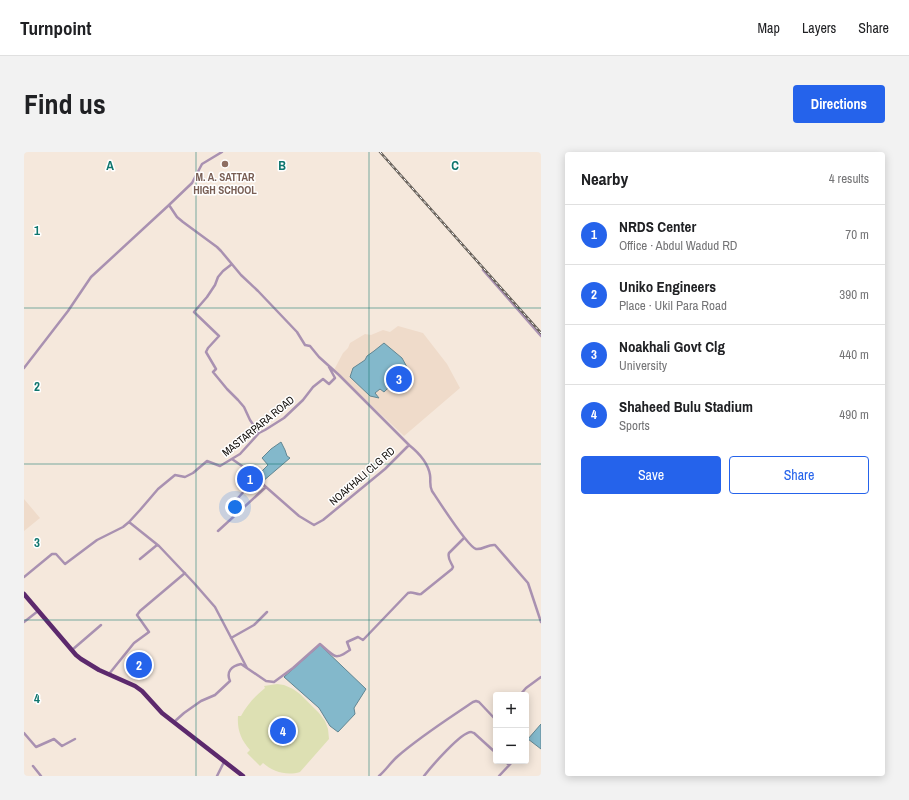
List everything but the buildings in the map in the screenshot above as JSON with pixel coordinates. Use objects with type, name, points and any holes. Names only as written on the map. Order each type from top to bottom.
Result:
[{"type":"highway","points":[[24,594],[76,655],[99,670],[135,686],[142,691],[162,713],[243,776]]},
{"type":"street","points":[[24,368],[68,311],[91,277],[192,182],[202,164],[222,152]]},
{"type":"street","points":[[169,205],[177,217],[217,247],[241,275],[297,332],[305,345],[310,346],[318,357],[344,380],[409,445]]},
{"type":"street","points":[[232,264],[218,276],[215,285],[194,312],[219,336],[206,352],[216,369],[213,372],[244,407],[250,420],[259,433]]},
{"type":"street","points":[[483,270],[541,336]]},
{"type":"street","name":"MASTARPARA ROAD","points":[[24,577],[52,554],[56,554],[64,564],[97,540],[123,527],[158,489],[175,474],[186,477],[193,473],[206,461],[220,466],[240,454],[259,433],[284,418],[303,400],[312,387],[323,378],[329,384],[335,378],[328,365]]},
{"type":"street","name":"NOAKHALI CLG RD","points":[[232,459],[299,516],[314,524],[317,524],[385,469],[409,445],[427,464],[430,476],[430,487],[464,538],[477,549],[491,544],[495,545],[528,583],[541,621]]},
{"type":"street","points":[[238,498],[256,478]]},
{"type":"street","points":[[218,531],[266,487]]},
{"type":"street","points":[[129,522],[157,545],[185,573],[215,607],[247,668]]},
{"type":"street","points":[[174,722],[201,701],[214,695],[230,681],[228,676],[229,672],[236,665],[241,664],[266,682],[274,682],[320,644],[337,657],[350,650],[347,642],[358,637],[363,640],[408,593],[410,592],[418,595],[421,594],[452,569],[453,567],[448,555],[464,538]]},
{"type":"street","points":[[140,559],[157,545]]},
{"type":"street","points":[[109,675],[134,643],[149,632],[137,615],[158,595],[185,573]]},
{"type":"street","points":[[24,622],[38,611]]},
{"type":"street","points":[[231,638],[254,625],[267,612]]},
{"type":"street","points":[[72,650],[101,625]]},
{"type":"street","points":[[523,692],[541,677]]},
{"type":"street","points":[[379,776],[392,761],[420,738],[473,702],[478,702],[493,717]]},
{"type":"street","points":[[24,733],[36,747],[54,739],[62,746],[75,739]]},
{"type":"street","points":[[424,776],[434,763],[457,741],[469,733],[474,733],[493,750]]},
{"type":"street","points":[[217,776],[224,762]]},
{"type":"street","points":[[499,776],[509,765]]},
{"type":"street","points":[[33,766],[41,776]]},
{"type":"shaded area","points":[[398,326],[423,333],[447,364],[460,388],[404,436],[334,370],[350,343],[365,334],[371,335],[383,330],[390,332]]},
{"type":"shaded area","points":[[24,499],[40,518],[24,531]]},
{"type":"green space","points":[[277,684],[284,685],[300,694],[319,713],[325,721],[328,729],[329,739],[300,772],[290,774],[276,771],[263,763],[260,766],[247,753],[250,750],[242,739],[239,730],[238,716],[241,716],[258,694],[265,688],[264,686]]},
{"type":"water","points":[[384,343],[402,358],[408,369],[384,392],[380,389],[375,393],[379,398],[370,396],[350,377],[353,368],[365,360],[367,356]]},
{"type":"water","points":[[281,442],[287,456],[290,458],[262,482],[257,476],[268,465],[262,458]]},
{"type":"water","points":[[320,645],[366,689],[354,708],[355,714],[338,732],[330,726],[319,708],[284,677]]},
{"type":"water","points":[[541,724],[541,749],[529,740]]},
{"type":"railway","points":[[380,152],[541,333]]},
{"type":"place","name":"M. A. SATTAR HIGH SCHOOL","points":[[225,164]]},
{"type":"place","name":"Noakhali Govt Clg","points":[[399,379]]},
{"type":"place","name":"NRDS Center","points":[[250,479]]},
{"type":"place","name":"Uniko Engineers","points":[[139,665]]},
{"type":"place","name":"Shaheed Bulu Stadium","points":[[283,731]]}]
